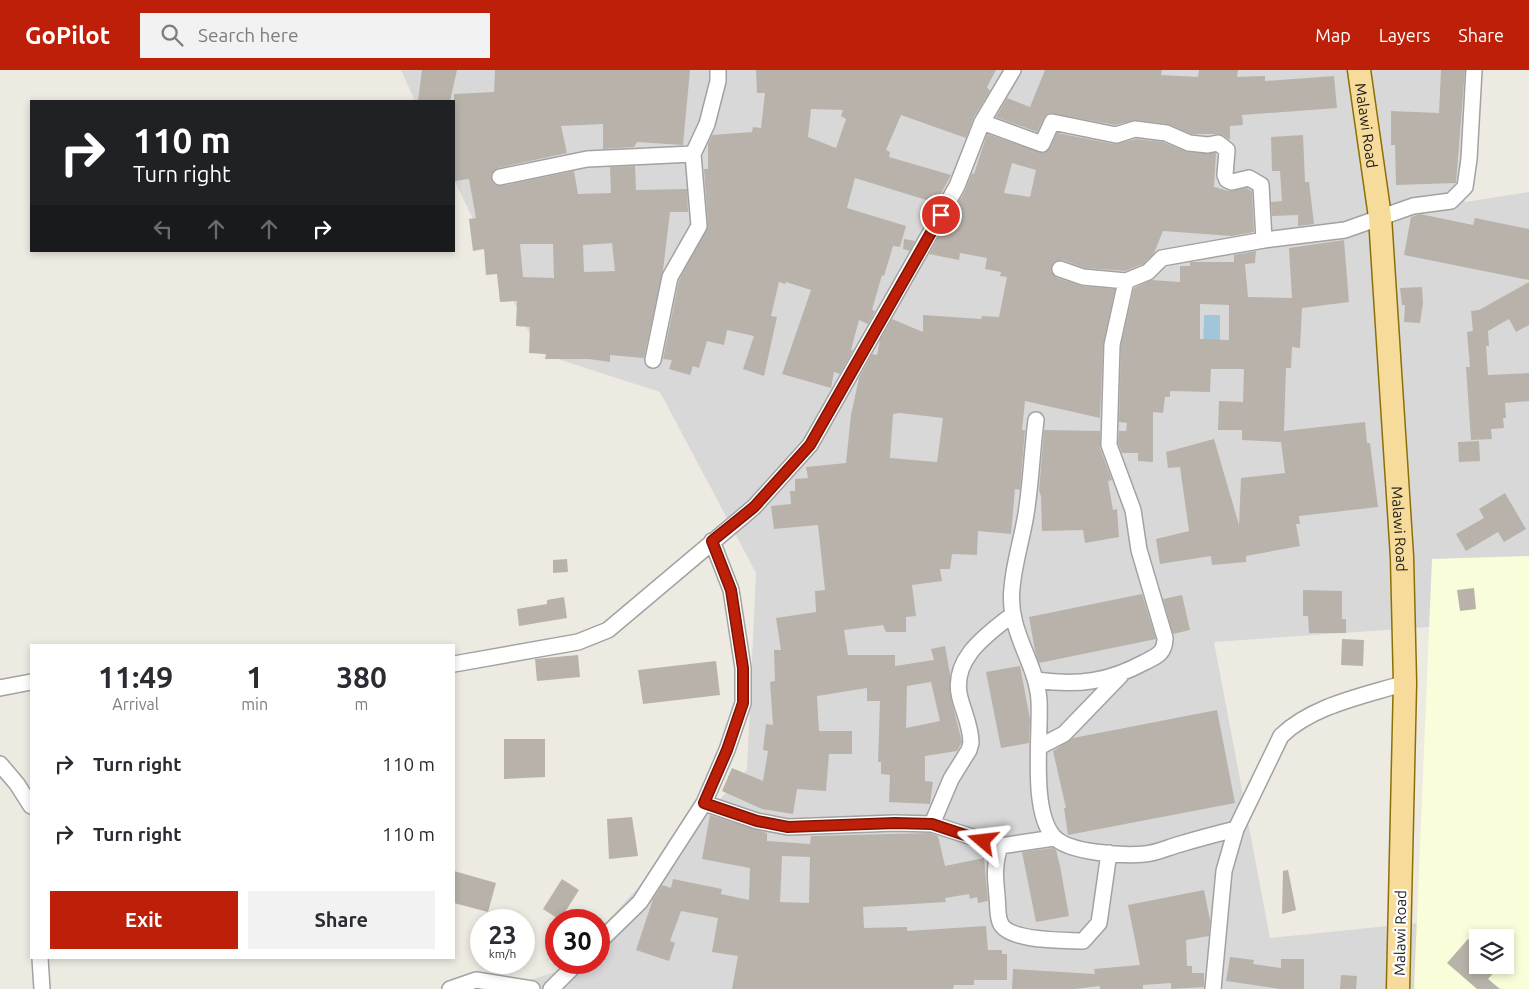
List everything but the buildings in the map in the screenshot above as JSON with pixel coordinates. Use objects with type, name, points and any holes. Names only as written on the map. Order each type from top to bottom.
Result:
[{"type":"main road","name":"Malawi Road","points":[[1359,70],[1380,216],[1398,477],[1405,684],[1398,989]]},
{"type":"street","points":[[653,360],[670,277],[699,226],[694,154],[707,124],[718,81],[718,70]]},
{"type":"street","points":[[455,664],[578,642],[608,630],[754,507],[810,445],[957,186],[982,122],[1013,70]]},
{"type":"street","points":[[1060,269],[1084,277],[1126,281],[1148,272],[1162,258],[1264,240],[1345,230],[1380,216],[1413,206],[1451,201],[1465,187],[1469,159],[1474,70]]},
{"type":"street","points":[[982,122],[1042,144],[1052,122],[1116,135],[1135,129],[1166,133],[1189,144],[1208,145],[1218,143],[1227,150],[1225,175],[1227,180],[1232,182],[1249,178],[1261,185],[1264,240]]},
{"type":"street","points":[[500,177],[587,159],[694,154]]},
{"type":"street","points":[[1036,680],[1064,684],[1093,682],[1122,675],[1160,654],[1165,648],[1165,638],[1139,550],[1132,510],[1110,445],[1112,345],[1126,281]]},
{"type":"street","points":[[1036,420],[1026,512],[1012,588],[1012,615],[1020,644],[1036,680],[1039,747],[1038,775],[1044,820],[1054,838],[1080,851],[1109,853],[1145,854],[1236,829]]},
{"type":"street","points":[[610,931],[640,902],[704,803],[727,750],[743,703],[743,668],[731,590],[712,541]]},
{"type":"street","points":[[932,824],[951,779],[969,750],[971,743],[959,695],[960,672],[963,664],[980,640],[1012,615]]},
{"type":"street","points":[[1039,747],[1064,734],[1122,675]]},
{"type":"street","points":[[0,688],[30,682]]},
{"type":"street","points":[[1213,989],[1224,870],[1236,829],[1281,736],[1292,725],[1327,708],[1405,684]]},
{"type":"street","points":[[0,764],[17,784],[30,804]]},
{"type":"street","points":[[704,803],[757,821],[788,827],[895,823],[932,824],[1000,846],[1054,838]]},
{"type":"street","points":[[1000,846],[994,865],[1000,922],[1006,931],[1016,935],[1062,940],[1083,941],[1099,923],[1109,853]]},
{"type":"street","points":[[40,959],[42,989]]},
{"type":"street","points":[[551,989],[566,974]]},
{"type":"street","points":[[450,989],[476,980],[532,989]]},
{"type":"shaded area","points":[[401,70],[1468,70],[1465,202],[1529,192],[1529,620],[1214,642],[1270,938],[1506,914],[1488,929],[1469,929],[1469,974],[1486,974],[1500,989],[501,989],[549,974],[610,974],[610,918],[747,770],[756,573],[660,392],[539,353],[455,182],[455,100],[415,100]]},
{"type":"shaded area","points":[[1529,556],[1529,989],[1414,989],[1432,559]]},
{"type":"water","points":[[1204,315],[1220,315],[1220,352],[1203,352]]},
{"type":"route","points":[[941,215],[810,445],[754,507],[712,541],[731,590],[743,668],[743,703],[727,750],[704,803],[757,821],[788,827],[822,828],[895,823],[932,824],[983,841]]}]
